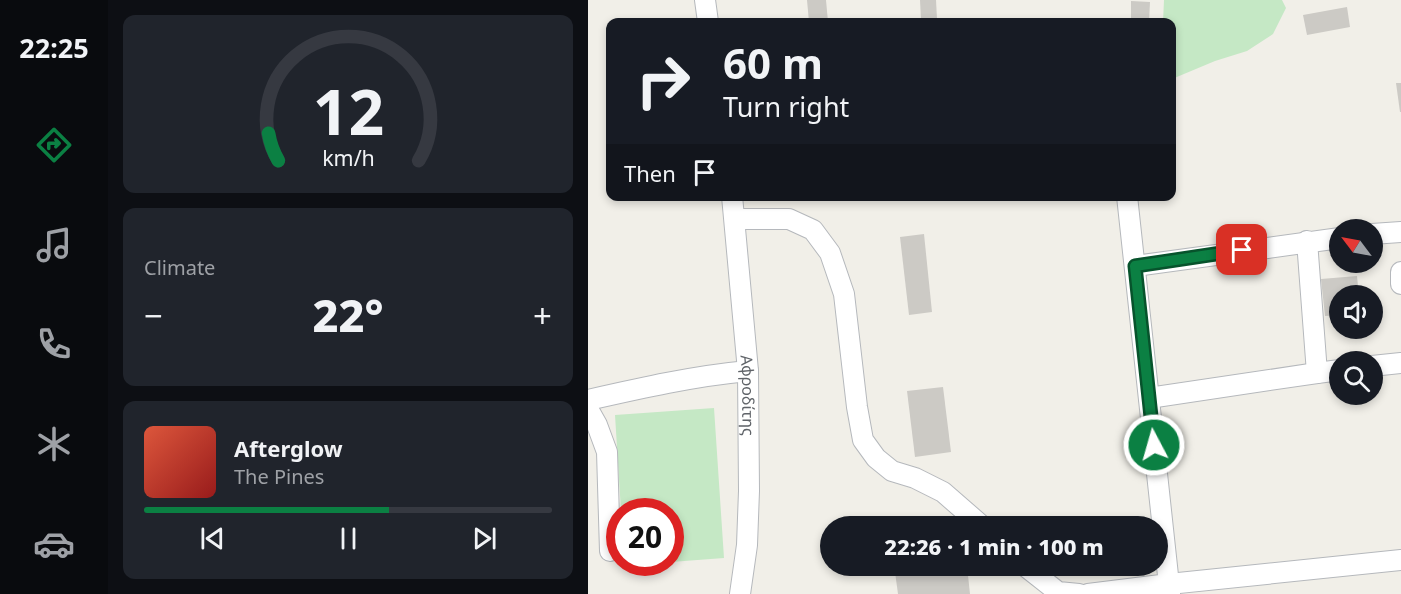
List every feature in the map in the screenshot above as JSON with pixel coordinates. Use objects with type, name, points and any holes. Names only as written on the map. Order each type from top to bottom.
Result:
[{"type":"street","points":[[705,0],[707,18]]},
{"type":"street","name":"Αφροδίτης","points":[[733,201],[748,371],[749,491],[747,545],[740,594]]},
{"type":"street","points":[[1128,201],[1169,589]]},
{"type":"street","points":[[735,219],[789,219],[813,230],[830,253],[844,294],[863,440],[876,458],[892,471],[915,478],[943,492],[970,516]]},
{"type":"street","points":[[1383,233],[1401,232]]},
{"type":"street","points":[[1135,266],[1329,239]]},
{"type":"street","points":[[1307,241],[1317,373]]},
{"type":"street","points":[[1401,272],[1401,284]]},
{"type":"street","points":[[1383,365],[1401,363]]},
{"type":"street","points":[[588,400],[649,386],[748,371]]},
{"type":"street","points":[[1149,398],[1329,371]]},
{"type":"street","points":[[588,409],[597,425],[607,453],[608,498]]},
{"type":"street","points":[[1088,594],[1169,589],[1401,560]]},
{"type":"street","points":[[1038,576],[1058,592],[1079,594]]},
{"type":"green space","points":[[1164,0],[1282,0],[1286,8],[1273,34],[1247,51],[1176,77],[1176,18],[1163,18]]},
{"type":"green space","points":[[714,408],[724,558],[684,561],[684,498],[620,498],[615,415]]},
{"type":"building","points":[[807,0],[826,0],[828,18],[809,18]]},
{"type":"building","points":[[920,0],[936,0],[937,18],[921,18]]},
{"type":"building","points":[[1131,1],[1150,2],[1149,18],[1131,18]]},
{"type":"building","points":[[1347,7],[1350,27],[1307,35],[1303,15]]},
{"type":"building","points":[[1396,83],[1401,83],[1401,112],[1400,112]]},
{"type":"building","points":[[924,234],[932,312],[909,315],[900,237]]},
{"type":"building","points":[[1357,276],[1358,285],[1329,285],[1329,316],[1325,316],[1321,279]]},
{"type":"building","points":[[943,387],[951,452],[915,457],[907,391]]},
{"type":"building","points":[[896,576],[968,576],[970,594],[898,594]]},
{"type":"route","points":[[1154,445],[1135,266],[1242,250]]}]
